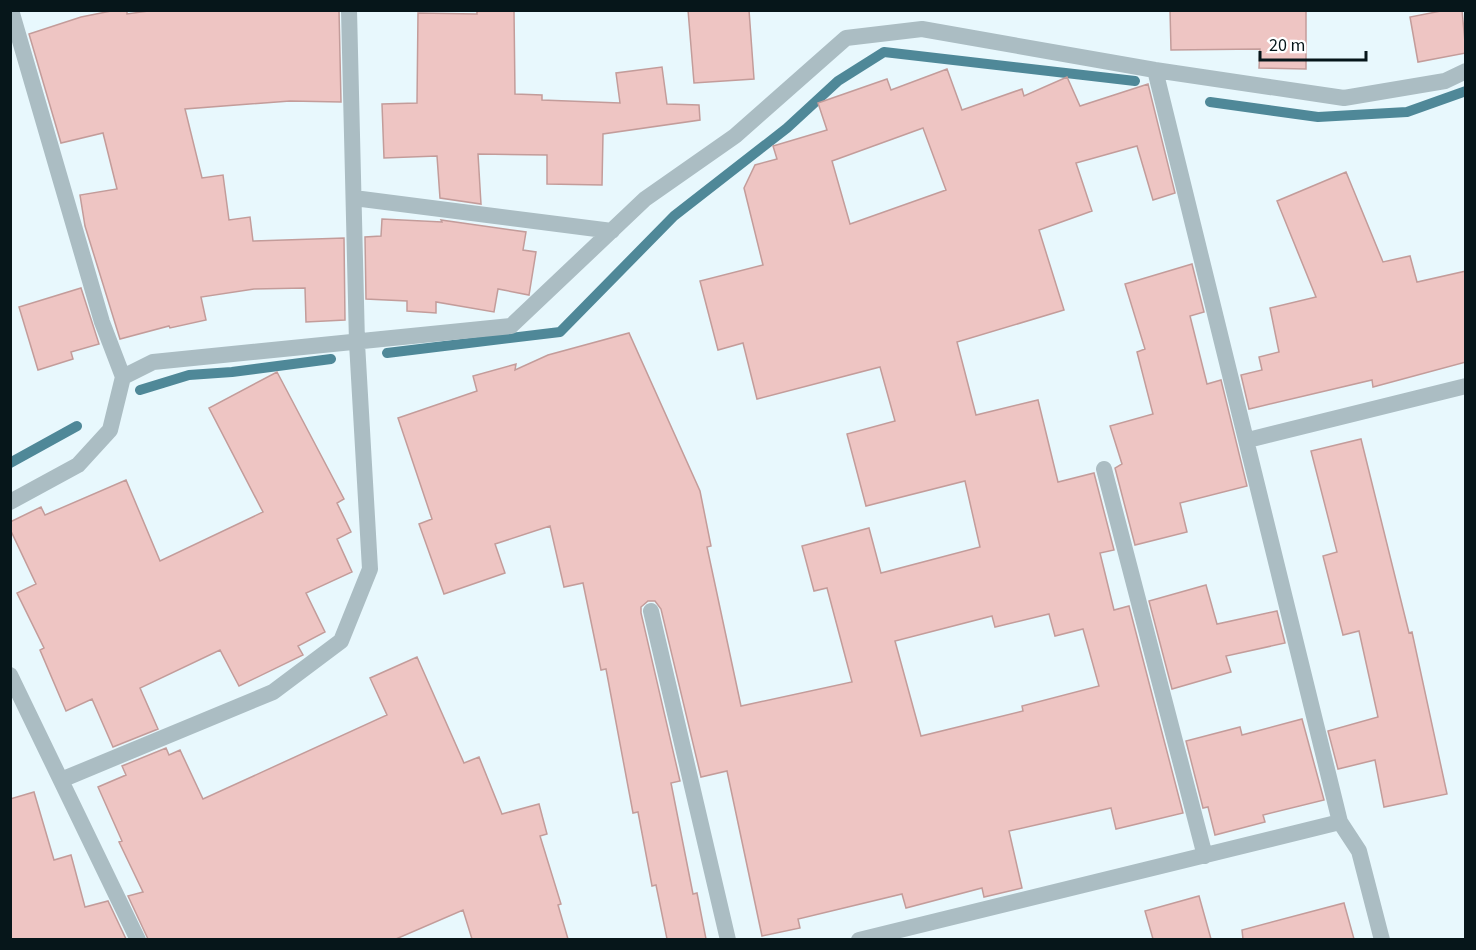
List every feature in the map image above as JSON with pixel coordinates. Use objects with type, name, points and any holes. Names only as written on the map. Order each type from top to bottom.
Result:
[{"type":"lane","points":[[10,502],[78,465],[110,430],[123,377],[102,322],[11,10]]},
{"type":"lane","points":[[61,780],[273,692],[341,641],[370,569],[357,343],[349,10]]},
{"type":"lane","points":[[123,377],[153,362],[511,326],[645,199],[735,136],[846,38],[922,29],[1155,70],[1344,98],[1445,81],[1466,71]]},
{"type":"lane","points":[[1155,70],[1248,440],[1340,822],[1359,851],[1382,939]]},
{"type":"lane","points":[[354,198],[612,231]]},
{"type":"lane","points":[[1248,440],[1466,386]]},
{"type":"lane","points":[[1104,469],[1205,856]]},
{"type":"lane","points":[[651,612],[728,939]]},
{"type":"lane","points":[[10,675],[138,939]]},
{"type":"lane","points":[[859,939],[1340,822]]},
{"type":"building","points":[[127,10],[127,14],[156,10],[339,10],[341,102],[290,101],[185,109],[202,178],[223,175],[229,220],[250,217],[253,241],[344,238],[345,320],[306,322],[305,288],[254,289],[201,297],[206,320],[170,328],[169,326],[120,339],[85,226],[80,195],[117,189],[103,133],[61,143],[29,34],[81,17]]},
{"type":"building","points":[[477,10],[514,10],[515,94],[542,95],[542,100],[620,103],[616,73],[662,67],[667,104],[699,105],[700,120],[603,134],[602,185],[547,184],[547,155],[478,154],[481,204],[440,198],[437,156],[384,158],[382,104],[417,103],[418,13],[477,14]]},
{"type":"building","points":[[688,10],[749,10],[754,79],[694,83]]},
{"type":"building","points":[[1170,10],[1306,10],[1306,69],[1259,68],[1260,49],[1171,50]]},
{"type":"building","points":[[1446,10],[1462,10],[1466,53],[1418,62],[1410,17]]},
{"type":"building","points":[[947,69],[962,110],[1022,89],[1024,96],[1067,77],[1080,106],[1148,84],[1175,193],[1153,200],[1137,146],[1076,163],[1092,211],[1039,230],[1064,310],[957,342],[976,415],[1038,400],[1058,482],[1094,473],[1114,550],[1100,553],[1114,610],[1129,606],[1183,813],[1116,829],[1111,808],[1009,831],[1022,888],[984,897],[982,888],[906,908],[902,894],[798,919],[800,928],[762,936],[727,771],[701,777],[661,609],[655,601],[648,601],[641,607],[641,613],[680,781],[671,783],[693,894],[697,893],[706,939],[667,939],[656,885],[652,886],[638,812],[633,813],[606,669],[601,670],[583,583],[564,587],[550,526],[495,544],[505,573],[444,594],[419,524],[432,519],[398,418],[477,391],[473,376],[516,364],[515,370],[548,355],[629,333],[700,491],[711,546],[707,547],[741,706],[852,682],[827,588],[814,591],[802,546],[869,528],[881,573],[980,547],[965,481],[866,506],[847,434],[895,421],[880,367],[757,399],[743,343],[718,350],[700,281],[763,265],[744,188],[755,165],[777,159],[773,146],[827,130],[818,103],[887,79],[891,90]],"holes":[[[923,128],[946,190],[850,224],[832,161]],[[1049,614],[1055,636],[1083,629],[1099,686],[1022,706],[1023,711],[921,736],[895,641],[992,616],[995,627]]]},
{"type":"building","points":[[1346,172],[1383,262],[1410,256],[1417,282],[1466,271],[1466,362],[1373,387],[1372,380],[1249,409],[1241,375],[1262,370],[1259,357],[1279,352],[1270,308],[1316,297],[1277,201]]},
{"type":"building","points":[[382,219],[442,222],[441,220],[526,232],[523,250],[536,252],[529,295],[498,289],[494,312],[436,302],[436,313],[407,311],[407,301],[366,299],[365,237],[381,236]]},
{"type":"building","points":[[1192,264],[1204,312],[1190,316],[1207,384],[1221,380],[1247,486],[1180,503],[1187,532],[1135,545],[1115,468],[1122,464],[1110,426],[1153,414],[1137,352],[1145,349],[1125,284]]},
{"type":"building","points":[[81,288],[99,344],[71,352],[73,359],[38,370],[19,307]]},
{"type":"building","points":[[277,372],[344,499],[337,503],[351,532],[337,539],[352,572],[306,593],[325,632],[298,646],[303,655],[239,686],[220,650],[140,688],[158,729],[113,747],[92,699],[66,711],[40,650],[44,648],[17,593],[36,584],[10,529],[10,522],[41,507],[45,515],[126,480],[160,561],[263,512],[209,408]]},
{"type":"building","points":[[1361,439],[1409,633],[1412,632],[1447,794],[1384,807],[1375,760],[1338,769],[1328,731],[1378,717],[1359,631],[1343,635],[1323,556],[1337,552],[1311,451]]},
{"type":"building","points":[[1206,585],[1217,624],[1277,611],[1285,643],[1226,656],[1231,672],[1172,689],[1149,601]]},
{"type":"building","points":[[417,657],[464,763],[479,757],[502,814],[539,804],[547,834],[540,836],[561,904],[558,905],[568,939],[472,939],[463,910],[396,939],[148,939],[128,896],[143,892],[119,842],[122,841],[98,787],[126,775],[122,766],[166,748],[169,755],[180,750],[203,799],[387,715],[370,678]]},
{"type":"building","points":[[1302,719],[1324,800],[1263,815],[1265,822],[1215,835],[1208,807],[1203,808],[1186,741],[1240,727],[1242,735]]},
{"type":"building","points":[[34,792],[54,860],[71,855],[85,907],[108,901],[126,939],[10,939],[10,799]]},
{"type":"building","points":[[1199,896],[1211,939],[1153,939],[1145,911]]},
{"type":"building","points":[[1344,903],[1354,939],[1243,939],[1242,930]]},
{"type":"waterway","points":[[387,353],[560,332],[674,216],[787,128],[838,81],[884,52],[1135,81]]},
{"type":"waterway","points":[[1210,102],[1318,117],[1407,112],[1466,91]]},
{"type":"waterway","points":[[140,390],[189,375],[232,372],[331,359]]},
{"type":"waterway","points":[[10,463],[77,426]]}]
